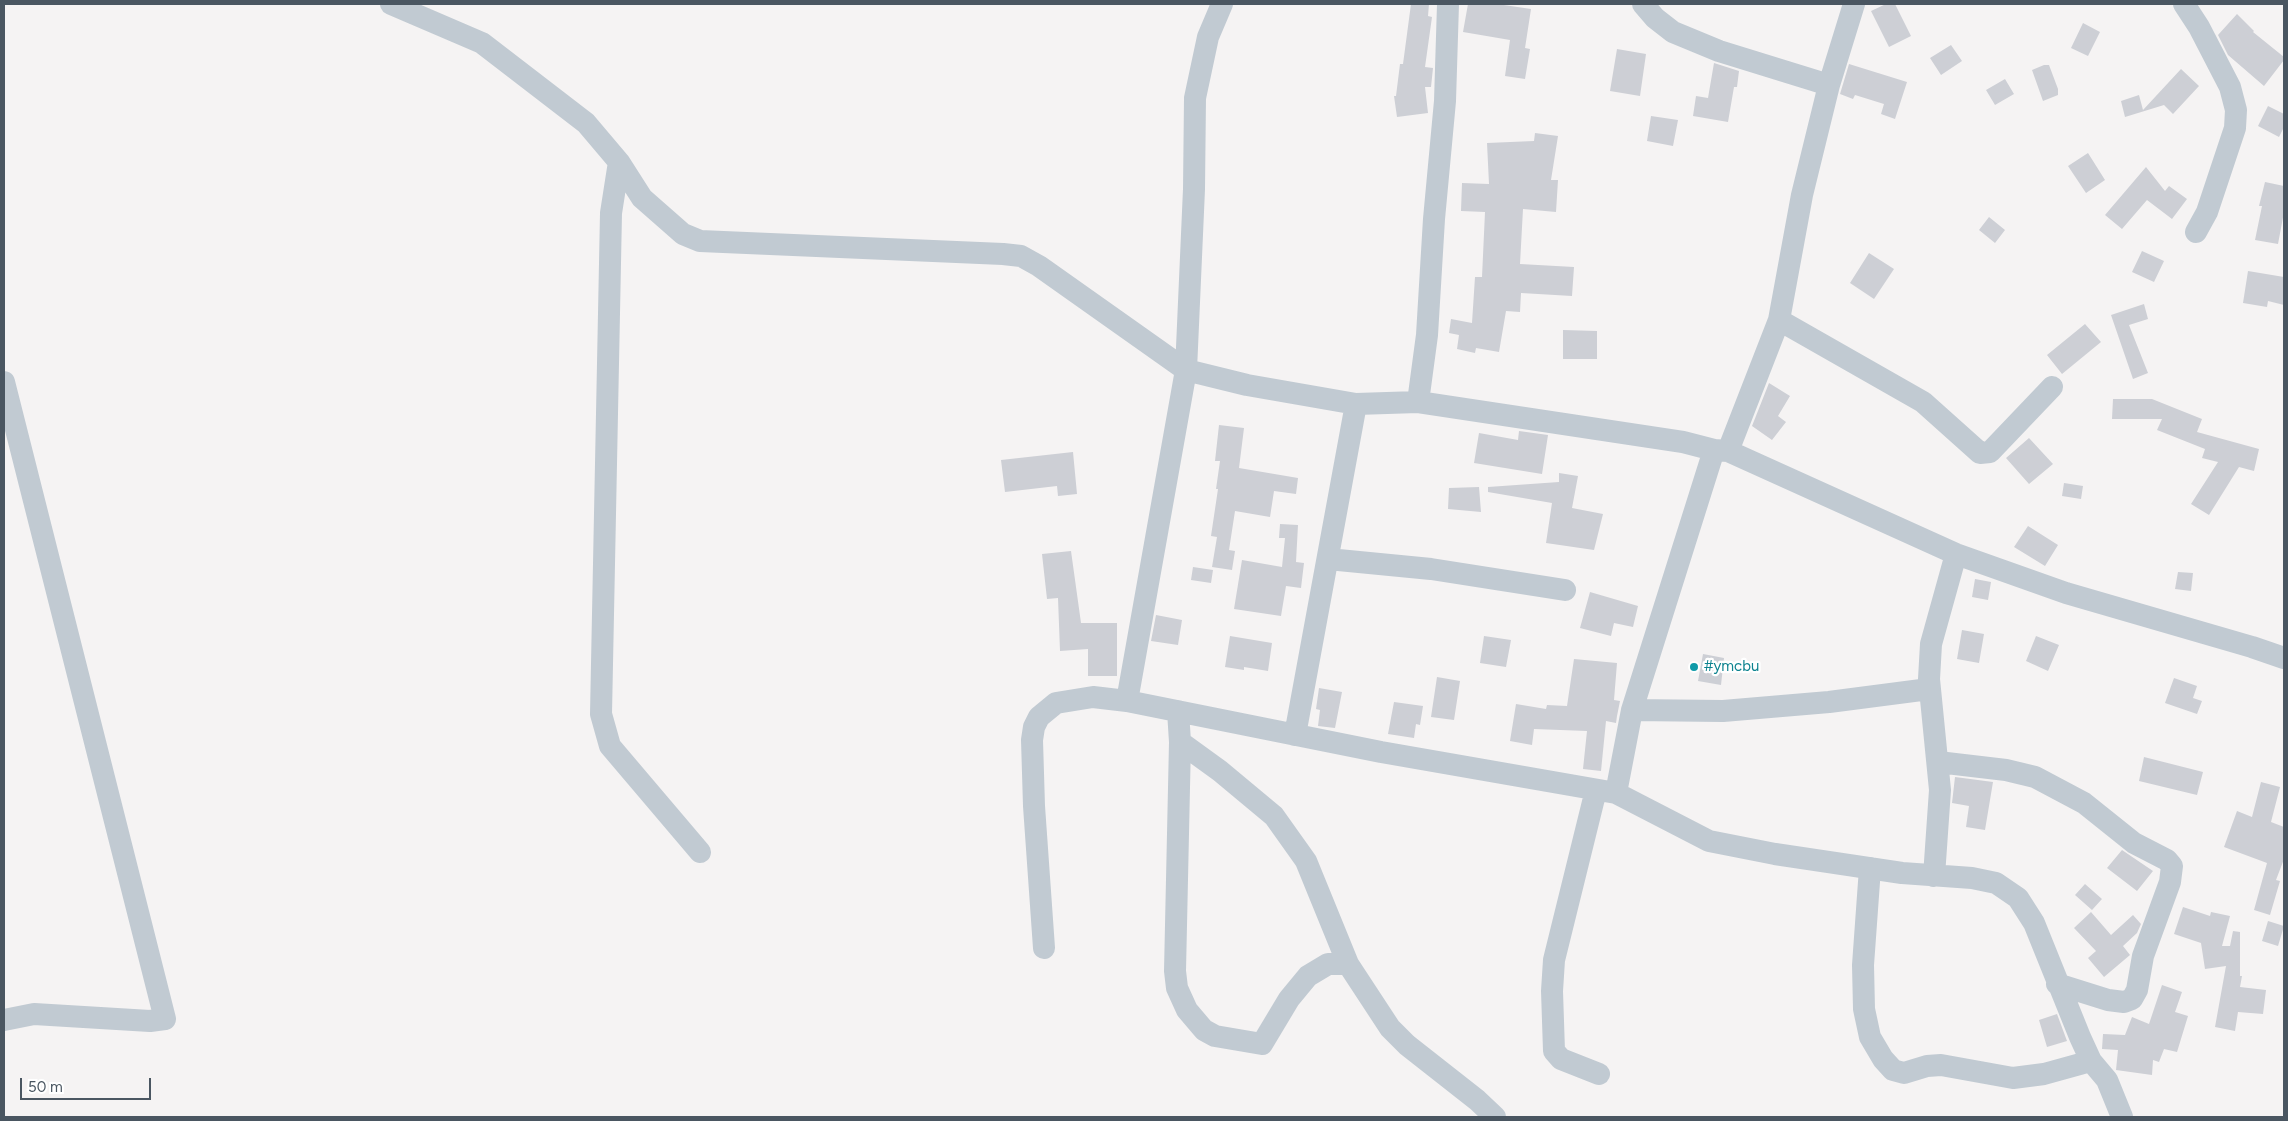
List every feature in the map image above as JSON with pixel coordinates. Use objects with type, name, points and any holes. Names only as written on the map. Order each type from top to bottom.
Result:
[{"type":"street","points":[[391,4],[482,43],[586,122],[620,162],[642,198],[684,234],[700,241],[1021,256],[1039,266],[1186,370],[1247,385],[1356,404],[1418,402],[1683,442],[1721,450],[1956,554],[2066,593],[2284,658]]},
{"type":"street","points":[[1127,701],[1186,370],[1194,189],[1195,98],[1208,37],[1222,4]]},
{"type":"street","points":[[1418,402],[1427,335],[1434,219],[1445,101],[1448,4]]},
{"type":"street","points":[[1643,4],[1654,18],[1673,32],[1719,51],[1829,85]]},
{"type":"street","points":[[1598,1074],[1561,1059],[1554,1052],[1552,991],[1554,960],[1632,710],[1721,450],[1779,320],[1802,195],[1829,85],[1854,4]]},
{"type":"street","points":[[2184,4],[2199,27],[2230,87],[2236,110],[2235,128],[2207,212],[2196,232]]},
{"type":"street","points":[[620,162],[610,213],[601,714],[610,746],[700,852]]},
{"type":"street","points":[[1779,320],[1923,402],[1980,453],[1990,452],[2052,387]]},
{"type":"street","points":[[4,382],[165,1019],[150,1021],[34,1014],[4,1020]]},
{"type":"street","points":[[1295,735],[1356,404]]},
{"type":"street","points":[[1934,876],[1940,790],[1929,689],[1931,644],[1956,554]]},
{"type":"street","points":[[1328,559],[1431,569],[1565,590]]},
{"type":"street","points":[[1632,710],[1723,711],[1829,702],[1929,689]]},
{"type":"street","points":[[1044,948],[1034,806],[1032,740],[1034,727],[1039,716],[1056,703],[1093,697],[1127,701],[1295,735],[1606,792],[1709,841],[1775,854],[1870,868],[1934,876],[1972,878],[1996,883],[2018,898],[2034,923],[2057,984],[2091,1061],[2107,1080],[2122,1117]]},
{"type":"street","points":[[1178,711],[1180,742],[1175,971],[1176,988],[1193,1018],[1204,1030],[1215,1036],[1262,1044],[1289,999],[1308,976],[1328,964],[1348,964]]},
{"type":"street","points":[[1180,742],[1220,771],[1274,816],[1306,861],[1348,964],[1390,1028],[1407,1045],[1495,1117]]},
{"type":"street","points":[[1938,762],[2006,770],[2035,777],[2084,803],[2134,843],[2167,860],[2172,866],[2170,882],[2143,956],[2137,990],[2132,998],[2124,1002],[2108,1000],[2057,984]]},
{"type":"street","points":[[1870,868],[1863,965],[1864,1009],[1870,1037],[1892,1070],[1904,1073],[1927,1066],[1941,1065],[2013,1078],[2044,1074],[2091,1061]]},
{"type":"building","points":[[1411,4],[1429,4],[1428,16],[1432,17],[1425,67],[1433,68],[1431,87],[1425,87],[1428,113],[1397,117],[1394,96],[1396,96],[1400,64],[1403,64]]},
{"type":"building","points":[[1468,4],[1497,4],[1531,9],[1525,48],[1530,49],[1525,79],[1505,76],[1510,40],[1463,32]]},
{"type":"building","points":[[1886,4],[1895,4],[1911,36],[1889,47],[1871,11]]},
{"type":"building","points":[[2237,14],[2253,32],[2284,57],[2284,60],[2264,86],[2228,55],[2218,35]]},
{"type":"building","points":[[2083,23],[2100,32],[2088,56],[2071,48]]},
{"type":"building","points":[[1951,45],[1962,61],[1941,75],[1930,58]]},
{"type":"building","points":[[1617,49],[1646,54],[1640,96],[1610,91]]},
{"type":"building","points":[[1714,63],[1739,71],[1737,87],[1734,87],[1728,122],[1693,116],[1696,96],[1708,98]]},
{"type":"building","points":[[1849,64],[1907,82],[1895,119],[1881,114],[1884,104],[1855,95],[1853,99],[1840,94]]},
{"type":"building","points":[[2049,65],[2058,89],[2058,95],[2043,101],[2032,70]]},
{"type":"building","points":[[2181,69],[2199,86],[2173,114],[2164,105],[2125,117],[2121,101],[2139,95],[2143,110]]},
{"type":"building","points":[[2005,79],[2014,94],[1995,105],[1986,90]]},
{"type":"building","points":[[2268,106],[2284,114],[2284,127],[2279,137],[2258,126]]},
{"type":"building","points":[[1651,116],[1678,120],[1673,146],[1647,141]]},
{"type":"building","points":[[1535,133],[1558,136],[1551,180],[1558,180],[1556,212],[1523,209],[1520,264],[1574,267],[1572,296],[1521,293],[1520,312],[1506,311],[1499,352],[1476,348],[1475,353],[1457,349],[1459,335],[1449,333],[1451,319],[1472,323],[1475,277],[1482,277],[1485,212],[1461,211],[1462,183],[1489,184],[1487,143],[1534,141]]},
{"type":"building","points":[[2088,153],[2105,180],[2086,193],[2068,166]]},
{"type":"building","points":[[2146,167],[2165,191],[2169,186],[2187,199],[2172,219],[2147,200],[2122,229],[2105,215]]},
{"type":"building","points":[[2265,182],[2284,186],[2284,212],[2278,244],[2255,240],[2262,206],[2259,206]]},
{"type":"building","points":[[1989,217],[2005,230],[1995,243],[1979,230]]},
{"type":"building","points":[[2142,251],[2164,261],[2154,282],[2132,272]]},
{"type":"building","points":[[1869,253],[1894,269],[1874,299],[1850,283]]},
{"type":"building","points":[[2248,271],[2284,277],[2284,305],[2268,301],[2267,307],[2243,303]]},
{"type":"building","points":[[2144,304],[2148,319],[2129,325],[2148,373],[2133,379],[2111,315]]},
{"type":"building","points":[[2085,324],[2101,342],[2062,374],[2047,355]]},
{"type":"building","points":[[1563,330],[1597,331],[1597,359],[1563,359]]},
{"type":"building","points":[[1769,383],[1790,396],[1778,416],[1786,422],[1772,440],[1752,426]]},
{"type":"building","points":[[2113,399],[2152,399],[2202,419],[2197,432],[2259,449],[2254,471],[2239,467],[2209,515],[2191,504],[2218,462],[2202,458],[2205,449],[2157,430],[2162,419],[2112,419]]},
{"type":"building","points":[[1219,425],[1244,428],[1239,468],[1298,478],[1296,494],[1274,491],[1270,517],[1235,511],[1229,550],[1235,551],[1232,570],[1212,567],[1217,537],[1211,536],[1218,489],[1216,489],[1220,461],[1215,461]]},
{"type":"building","points":[[1519,431],[1548,435],[1542,474],[1474,463],[1479,433],[1518,440]]},
{"type":"building","points":[[2029,438],[2053,464],[2029,484],[2006,458]]},
{"type":"building","points":[[1073,452],[1077,494],[1058,496],[1057,486],[1005,492],[1001,460]]},
{"type":"building","points":[[1559,473],[1578,476],[1572,508],[1603,514],[1594,550],[1546,543],[1552,503],[1488,492],[1488,487],[1559,482]]},
{"type":"building","points":[[2064,483],[2083,486],[2081,499],[2062,496]]},
{"type":"building","points":[[1479,487],[1481,512],[1448,509],[1449,488]]},
{"type":"building","points":[[1280,524],[1298,525],[1296,562],[1304,563],[1301,588],[1286,586],[1281,616],[1234,609],[1242,560],[1282,567],[1285,538],[1279,538]]},
{"type":"building","points":[[2028,526],[2058,545],[2045,566],[2014,547]]},
{"type":"building","points":[[1071,551],[1081,623],[1117,623],[1117,676],[1088,676],[1088,649],[1060,651],[1058,598],[1047,599],[1042,554]]},
{"type":"building","points":[[1193,567],[1213,570],[1211,583],[1191,580]]},
{"type":"building","points":[[2178,572],[2193,573],[2191,591],[2175,589]]},
{"type":"building","points":[[1975,579],[1991,582],[1988,600],[1972,597]]},
{"type":"building","points":[[1590,592],[1638,606],[1633,627],[1614,623],[1611,636],[1580,628]]},
{"type":"building","points":[[1156,615],[1182,620],[1178,645],[1151,641]]},
{"type":"building","points":[[1962,630],[1984,634],[1979,663],[1957,659]]},
{"type":"building","points":[[1230,636],[1272,643],[1268,671],[1244,667],[1244,670],[1225,667]]},
{"type":"building","points":[[1484,636],[1511,640],[1506,667],[1480,663]]},
{"type":"building","points":[[2036,636],[2059,645],[2048,671],[2026,661]]},
{"type":"building","points":[[1703,654],[1724,658],[1721,685],[1698,681]]},
{"type":"building","points":[[1574,659],[1617,663],[1614,700],[1620,701],[1616,723],[1606,721],[1601,771],[1583,769],[1587,731],[1534,729],[1532,745],[1510,741],[1516,704],[1546,709],[1547,705],[1567,706]]},
{"type":"building","points":[[1437,677],[1460,681],[1454,720],[1431,717]]},
{"type":"building","points":[[2174,678],[2197,686],[2193,698],[2202,701],[2197,714],[2165,703]]},
{"type":"building","points":[[1319,688],[1342,692],[1335,728],[1318,726],[1320,710],[1316,709]]},
{"type":"building","points":[[1394,702],[1423,706],[1420,725],[1416,724],[1414,738],[1388,734]]},
{"type":"building","points":[[2144,757],[2203,772],[2197,795],[2139,781]]},
{"type":"building","points":[[1955,777],[1993,782],[1985,830],[1966,827],[1969,806],[1952,803]]},
{"type":"building","points":[[2261,782],[2280,787],[2271,822],[2284,827],[2284,859],[2276,880],[2280,881],[2270,915],[2254,910],[2267,863],[2224,847],[2237,811],[2252,817]]},
{"type":"building","points":[[2122,850],[2153,871],[2137,891],[2107,868]]},
{"type":"building","points":[[2085,884],[2102,899],[2092,910],[2075,895]]},
{"type":"building","points":[[2183,907],[2210,916],[2211,912],[2230,916],[2222,946],[2230,946],[2233,931],[2240,932],[2240,976],[2242,976],[2240,987],[2266,990],[2263,1014],[2238,1012],[2235,1031],[2215,1027],[2226,966],[2205,969],[2201,943],[2174,934]]},
{"type":"building","points":[[2091,912],[2111,935],[2133,915],[2141,924],[2137,933],[2123,946],[2130,955],[2104,977],[2088,958],[2096,951],[2074,928]]},
{"type":"building","points":[[2268,921],[2284,926],[2278,946],[2262,941]]},
{"type":"building","points":[[2162,985],[2182,992],[2175,1012],[2188,1016],[2177,1052],[2164,1049],[2159,1062],[2153,1060],[2152,1075],[2116,1070],[2118,1050],[2102,1049],[2103,1034],[2125,1035],[2132,1017],[2149,1024]]},
{"type":"building","points":[[2057,1014],[2067,1041],[2047,1047],[2039,1020]]},
{"type":"place","name":"#ymcbu","points":[[1694,667]]}]
